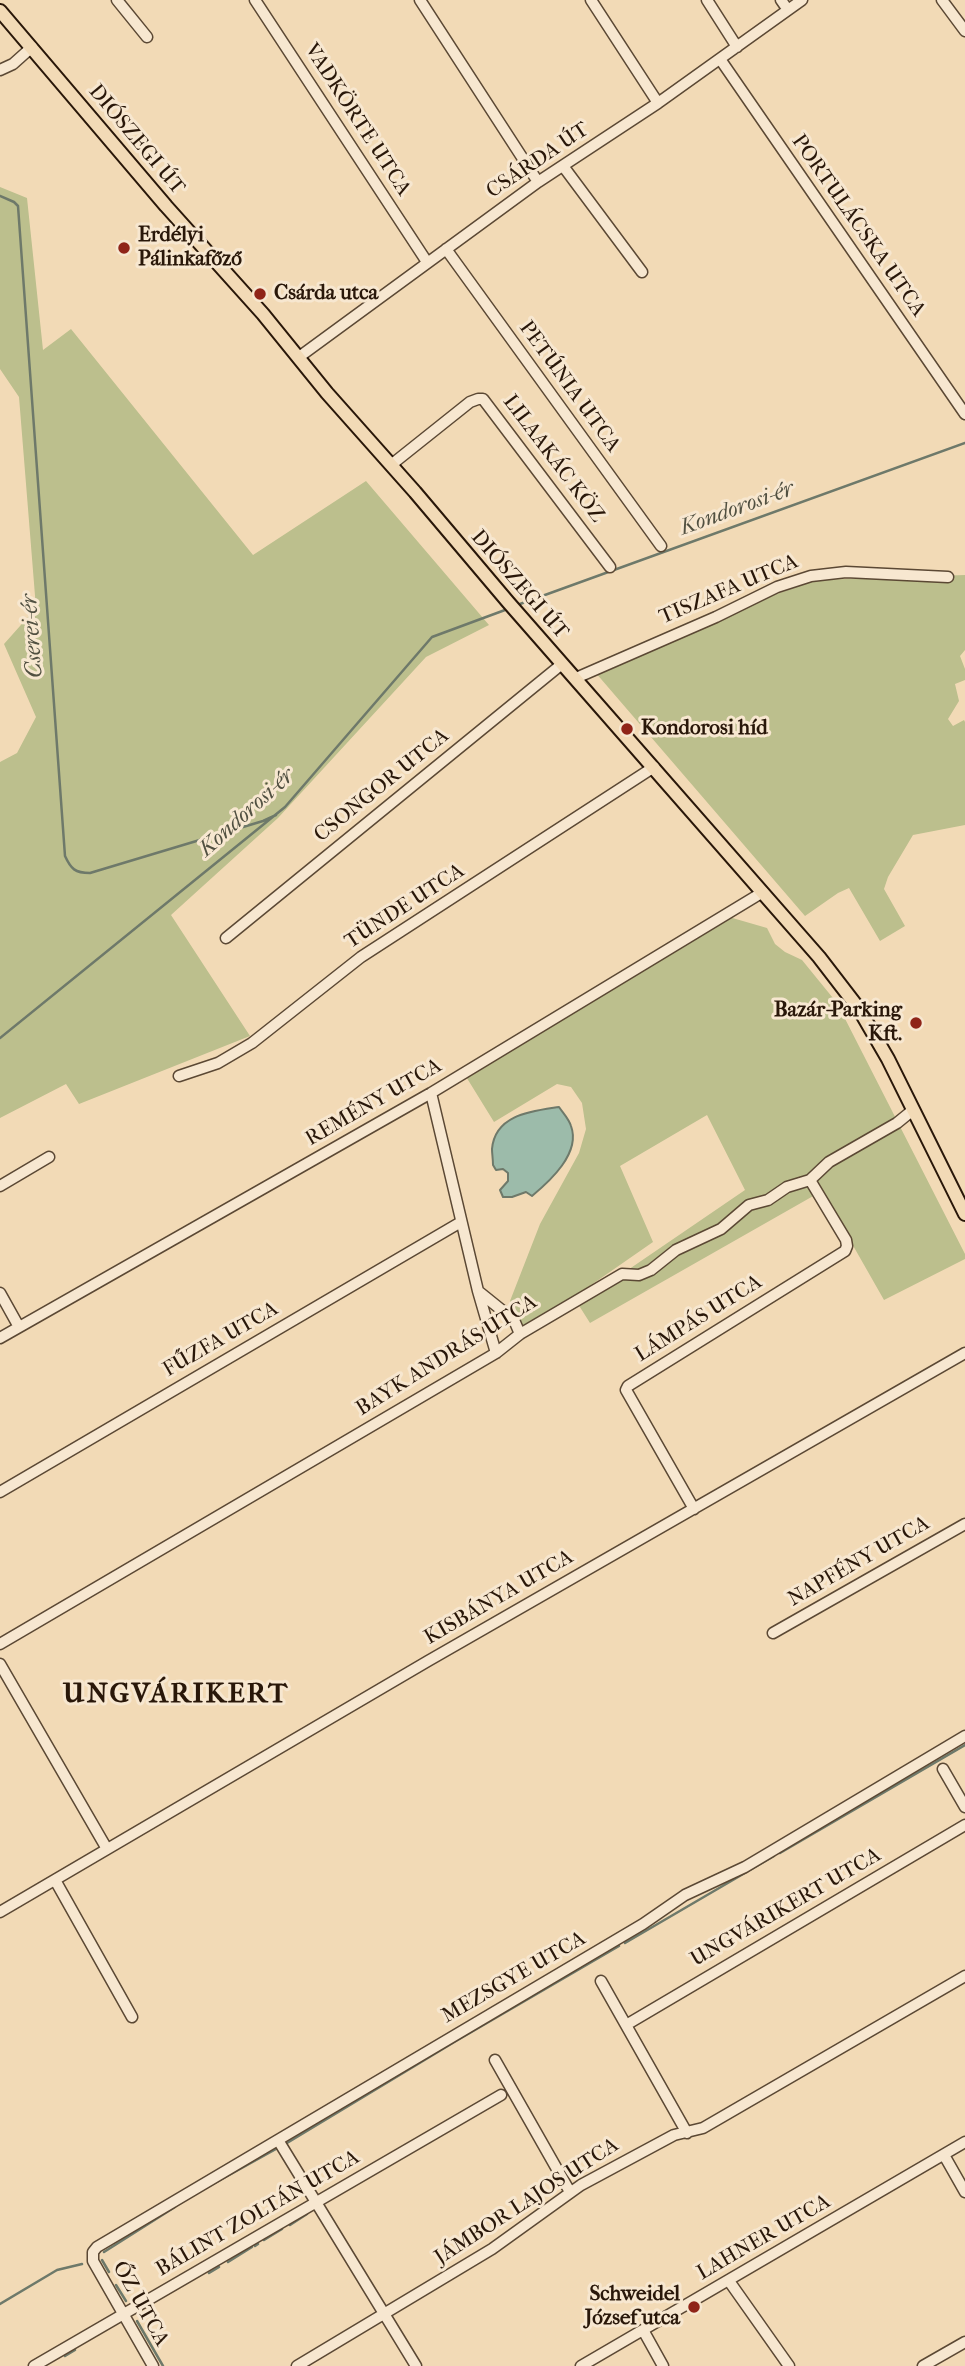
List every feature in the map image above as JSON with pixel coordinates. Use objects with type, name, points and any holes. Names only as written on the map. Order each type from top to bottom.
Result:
[{"type":"main road","name":"DIÓSZEGI ÚT","points":[[0,11],[299,357],[327,393],[819,957],[859,1009],[888,1059],[965,1214]]},
{"type":"street","points":[[117,0],[147,37]]},
{"type":"street","name":"VADKÖRTE UTCA","points":[[255,0],[427,262]]},
{"type":"street","points":[[420,0],[538,182]]},
{"type":"street","points":[[590,0],[658,103]]},
{"type":"street","points":[[707,0],[737,47]]},
{"type":"street","points":[[781,0],[788,10]]},
{"type":"street","name":"CSÁRDA ÚT","points":[[299,357],[538,182],[658,103],[802,0]]},
{"type":"street","points":[[942,0],[965,31]]},
{"type":"street","points":[[0,71],[13,64],[32,47]]},
{"type":"street","name":"PORTULÁCSKA UTCA","points":[[720,59],[965,414]]},
{"type":"street","points":[[564,166],[642,272]]},
{"type":"street","name":"PETÚNIA UTCA","points":[[446,249],[662,547]]},
{"type":"street","name":"LILAAKÁC KÖZ","points":[[391,465],[470,402],[483,399],[610,567]]},
{"type":"street","name":"TISZAFA UTCA","points":[[576,678],[716,617],[777,587],[811,576],[846,572],[948,577]]},
{"type":"street","name":"CSONGOR UTCA","points":[[226,937],[562,664]]},
{"type":"street","name":"TÜNDE UTCA","points":[[179,1076],[218,1063],[252,1043],[361,957],[654,767]]},
{"type":"street","name":"REMÉNY UTCA","points":[[0,1338],[431,1093],[763,892]]},
{"type":"street","points":[[431,1093],[478,1291],[496,1353]]},
{"type":"street","name":"BAYK ANDRÁS UTCA","points":[[0,1644],[496,1353],[520,1334],[622,1274],[639,1275],[651,1270],[676,1250],[721,1229],[749,1205],[768,1200],[787,1187],[810,1180],[829,1162],[897,1123],[913,1110]]},
{"type":"street","points":[[0,1186],[49,1157]]},
{"type":"street","name":"LÁMPÁS UTCA","points":[[694,1509],[626,1390],[628,1385],[840,1254],[847,1246],[846,1240],[810,1180]]},
{"type":"street","name":"FŰZFA UTCA","points":[[0,1492],[461,1222]]},
{"type":"street","points":[[478,1291],[514,1320],[520,1334]]},
{"type":"street","points":[[0,1293],[19,1327]]},
{"type":"street","name":"KISBÁNYA UTCA","points":[[0,1912],[428,1661],[965,1353]]},
{"type":"street","name":"NAPFÉNY UTCA","points":[[773,1633],[965,1524]]},
{"type":"street","points":[[0,1664],[107,1849]]},
{"type":"street","name":"MEZSGYE UTCA","points":[[93,2261],[93,2252],[99,2245],[643,1924],[685,1895],[745,1867],[965,1736]]},
{"type":"street","points":[[943,1769],[965,1807]]},
{"type":"street","name":"UNGVÁRIKERT UTCA","points":[[626,2025],[965,1825]]},
{"type":"street","points":[[55,1880],[132,2017]]},
{"type":"street","name":"JÁMBOR LAJOS UTCA","points":[[297,2366],[492,2249],[570,2192],[674,2135],[703,2128],[965,1976]]},
{"type":"street","points":[[601,1981],[687,2133]]},
{"type":"street","points":[[495,2060],[570,2192]]},
{"type":"street","name":"BÁLINT ZOLTÁN UTCA","points":[[34,2366],[501,2095]]},
{"type":"street","points":[[278,2140],[416,2366]]},
{"type":"street","name":"LAHNER UTCA","points":[[581,2366],[965,2142]]},
{"type":"street","points":[[944,2155],[965,2192]]},
{"type":"street","name":"ŐZ UTCA","points":[[93,2261],[153,2366]]},
{"type":"street","points":[[729,2281],[789,2366]]},
{"type":"street","points":[[643,2330],[663,2366]]},
{"type":"street","points":[[923,2366],[938,2362],[965,2342]]},
{"type":"green space","points":[[0,187],[27,198],[43,350],[71,329],[253,555],[366,481],[489,625],[426,657],[278,818],[171,915],[250,1036],[79,1104],[66,1084],[0,1118],[0,762],[17,753],[36,717],[4,644],[36,608],[19,397],[0,369]]},
{"type":"green space","points":[[965,575],[965,650],[960,656],[965,669],[965,680],[955,684],[959,701],[948,719],[953,726],[964,720],[965,722],[965,825],[913,835],[888,877],[884,889],[905,926],[880,941],[849,888],[805,916],[595,672],[726,612],[816,580]]},
{"type":"green space","points":[[729,917],[767,928],[775,944],[802,960],[837,1003],[965,1254],[965,1259],[884,1300],[822,1191],[590,1323],[578,1304],[745,1190],[707,1115],[620,1166],[653,1242],[522,1333],[510,1301],[540,1224],[579,1153],[586,1129],[582,1103],[571,1087],[557,1084],[494,1122],[465,1075]]},
{"type":"shaded area","points":[[559,1107],[570,1123],[573,1136],[572,1146],[562,1166],[532,1196],[526,1192],[503,1197],[500,1190],[508,1181],[508,1173],[503,1169],[496,1170],[492,1151],[500,1128],[517,1116]]},
{"type":"waterway","name":"Cserei-ér","points":[[0,196],[18,206],[65,856],[74,869],[90,873],[276,815]]},
{"type":"waterway","name":"Kondorosi-ér","points":[[520,604],[965,443]]},
{"type":"waterway","name":"Kondorosi-ér","points":[[0,1038],[285,807],[432,637],[505,610]]},
{"type":"waterway","points":[[780,1853],[965,1745]]},
{"type":"waterway","points":[[625,1943],[774,1856]]},
{"type":"waterway","points":[[287,2143],[619,1946]]},
{"type":"waterway","points":[[195,2194],[276,2149]]},
{"type":"waterway","points":[[104,2252],[175,2207]]},
{"type":"waterway","points":[[290,2225],[307,2214]]},
{"type":"waterway","points":[[264,2240],[282,2229]]},
{"type":"waterway","points":[[228,2262],[252,2247]]},
{"type":"waterway","points":[[102,2260],[109,2272]]},
{"type":"waterway","points":[[0,2304],[57,2270],[82,2264]]},
{"type":"waterway","points":[[209,2273],[219,2267]]},
{"type":"waterway","points":[[116,2285],[126,2301]]},
{"type":"waterway","points":[[137,2321],[163,2366]]},
{"type":"waterway","points":[[65,2356],[75,2350]]},
{"type":"place","name":"Erdélyi Pálinkafőző","points":[[124,248]]},
{"type":"place","name":"Csárda utca","points":[[260,294]]},
{"type":"place","name":"Kondorosi híd","points":[[627,729]]},
{"type":"place","name":"Bazár-Parking Kft.","points":[[916,1023]]},
{"type":"place","name":"Schweidel József utca","points":[[694,2307]]},
{"type":"district","name":"UNGVÁRIKERT","points":[[176,1695]]}]
